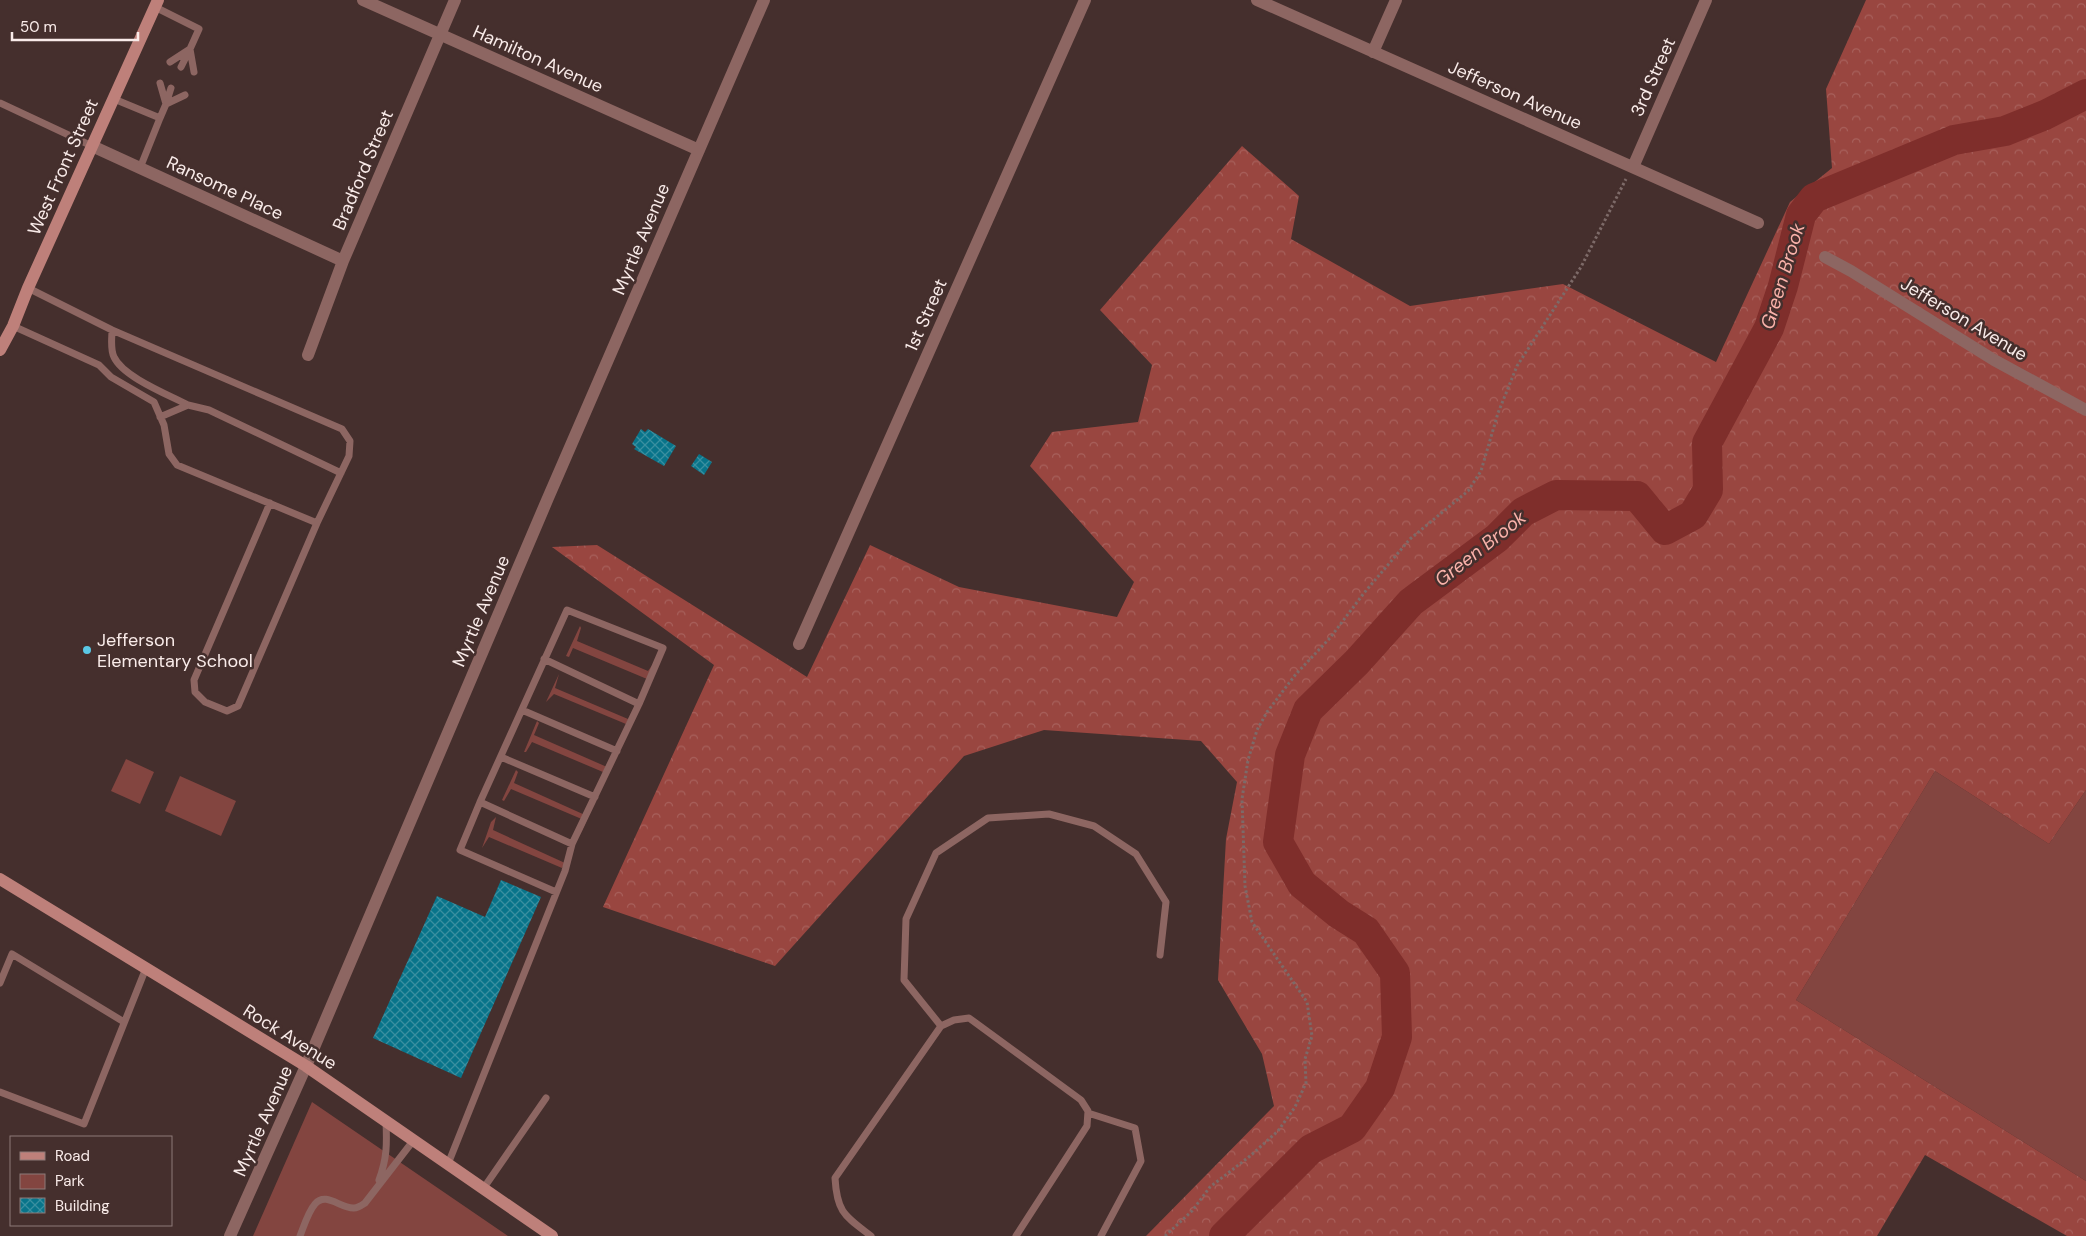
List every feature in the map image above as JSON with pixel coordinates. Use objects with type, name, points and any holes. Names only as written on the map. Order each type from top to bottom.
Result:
[{"type":"street","name":"Hamilton Avenue","points":[[363,0],[699,150]]},
{"type":"street","name":"Bradford Street","points":[[308,355],[342,261],[455,0]]},
{"type":"street","name":"Myrtle Avenue","points":[[230,1236],[306,1066],[552,489],[764,0]]},
{"type":"street","name":"1st Street","points":[[799,644],[1085,0]]},
{"type":"street","name":"Jefferson Avenue","points":[[1257,0],[1758,223]]},
{"type":"street","points":[[1373,52],[1396,0]]},
{"type":"street","name":"3rd Street","points":[[1633,167],[1706,0]]},
{"type":"street","name":"West Front Street","points":[[0,350],[13,326],[28,288],[157,4]]},
{"type":"street","name":"Ransome Place","points":[[92,146],[342,261]]},
{"type":"street","name":"Jefferson Avenue","points":[[1825,257],[1851,271],[1994,360],[2086,410]]},
{"type":"street","name":"Rock Avenue","points":[[0,879],[306,1066],[552,1236]]},
{"type":"lane","points":[[157,4],[199,30],[181,67]]},
{"type":"lane","points":[[170,62],[190,49]]},
{"type":"lane","points":[[190,49],[194,72]]},
{"type":"lane","points":[[160,83],[166,104]]},
{"type":"lane","points":[[140,168],[171,88]]},
{"type":"lane","points":[[166,104],[185,95]]},
{"type":"lane","points":[[114,98],[160,118]]},
{"type":"lane","points":[[0,103],[92,146]]},
{"type":"lane","points":[[28,288],[112,330],[342,429],[350,441],[349,456],[238,706],[227,711],[205,702],[195,692],[194,680],[270,504]]},
{"type":"lane","points":[[13,326],[98,365],[111,377],[154,402],[164,425],[169,454],[177,465],[318,523]]},
{"type":"lane","points":[[112,330],[113,356],[120,366],[130,374],[188,405],[209,410],[341,473]]},
{"type":"lane","points":[[160,417],[188,405]]},
{"type":"lane","points":[[448,1164],[556,892],[572,844],[639,704],[663,648],[567,610],[460,850],[556,892]]},
{"type":"lane","points":[[544,660],[639,704]]},
{"type":"lane","points":[[522,710],[617,751]]},
{"type":"lane","points":[[501,757],[595,797]]},
{"type":"lane","points":[[480,802],[572,844]]},
{"type":"lane","points":[[941,1026],[904,980],[906,918],[936,854],[988,818],[1049,814],[1094,826],[1136,854],[1166,902],[1160,955]]},
{"type":"lane","points":[[0,983],[12,954],[124,1022]]},
{"type":"lane","points":[[0,1092],[84,1124],[146,968]]},
{"type":"lane","points":[[871,1236],[844,1214],[836,1196],[835,1178],[941,1026],[954,1020],[969,1018],[1081,1100],[1088,1113],[1087,1126],[1016,1236]]},
{"type":"lane","points":[[483,1189],[546,1098]]},
{"type":"lane","points":[[1088,1113],[1134,1128],[1142,1161],[1100,1236]]},
{"type":"lane","points":[[377,1186],[386,1162],[388,1148],[386,1121]]},
{"type":"lane","points":[[300,1236],[313,1205],[319,1200],[327,1199],[347,1207],[356,1208],[365,1203],[413,1141]]},
{"type":"path","points":[[1165,1236],[1192,1210],[1210,1186],[1250,1156],[1278,1130],[1295,1107],[1306,1083],[1305,1059],[1312,1036],[1307,1002],[1252,922],[1245,886],[1242,799],[1248,760],[1257,730],[1267,712],[1296,674],[1330,638],[1364,593],[1410,539],[1468,491],[1481,472],[1498,413],[1518,366],[1581,267],[1633,167]]},
{"type":"green space","points":[[1866,0],[2086,0],[2086,790],[2049,844],[1935,771],[1796,1000],[2086,1181],[2086,1236],[2067,1236],[1925,1155],[1877,1236],[1146,1236],[1274,1106],[1262,1054],[1218,980],[1226,839],[1237,782],[1201,741],[1044,730],[964,756],[775,966],[603,907],[714,665],[552,547],[597,545],[807,677],[870,545],[959,587],[1117,617],[1134,582],[1030,466],[1052,432],[1138,422],[1152,365],[1100,310],[1242,146],[1299,196],[1291,239],[1410,306],[1563,284],[1716,362],[1790,202],[1832,168],[1826,89]]},
{"type":"green space","points":[[580,626],[577,641],[648,671],[656,660],[647,679],[573,648],[569,657],[566,656]]},
{"type":"green space","points":[[559,674],[555,688],[628,719],[634,707],[626,724],[554,694],[546,702]]},
{"type":"green space","points":[[537,721],[539,723],[534,735],[607,767],[603,772],[532,742],[526,752],[524,752]]},
{"type":"green space","points":[[126,759],[154,772],[140,804],[111,791]]},
{"type":"green space","points":[[516,770],[518,772],[514,783],[585,815],[594,804],[581,833],[584,820],[511,789],[504,801],[502,800]]},
{"type":"green space","points":[[1935,771],[2049,844],[2086,790],[2086,1181],[1796,1000]]},
{"type":"green space","points":[[180,776],[236,801],[221,836],[165,811]]},
{"type":"green space","points":[[496,817],[493,830],[565,863],[562,868],[489,837],[482,848],[491,822]]},
{"type":"green space","points":[[312,1102],[508,1236],[253,1236]]},
{"type":"building","points":[[641,429],[645,432],[648,429],[676,446],[664,466],[634,449],[636,447],[632,444]]},
{"type":"building","points":[[699,454],[712,462],[704,475],[691,466]]},
{"type":"building","points":[[501,880],[541,897],[461,1078],[373,1038],[437,896],[485,917]]},
{"type":"waterway","name":"Green Brook","points":[[1224,1236],[1311,1149],[1352,1128],[1380,1088],[1397,1037],[1395,973],[1366,931],[1339,914],[1302,884],[1278,842],[1290,755],[1308,710],[1357,662],[1411,602],[1497,538],[1523,512],[1556,495],[1637,496],[1665,530],[1693,515],[1708,490],[1707,443],[1769,328],[1783,286],[1801,215],[1814,198],[1954,140],[2005,131],[2045,115],[2086,94]]},
{"type":"place","name":"Jefferson Elementary School","points":[[87,650]]}]
